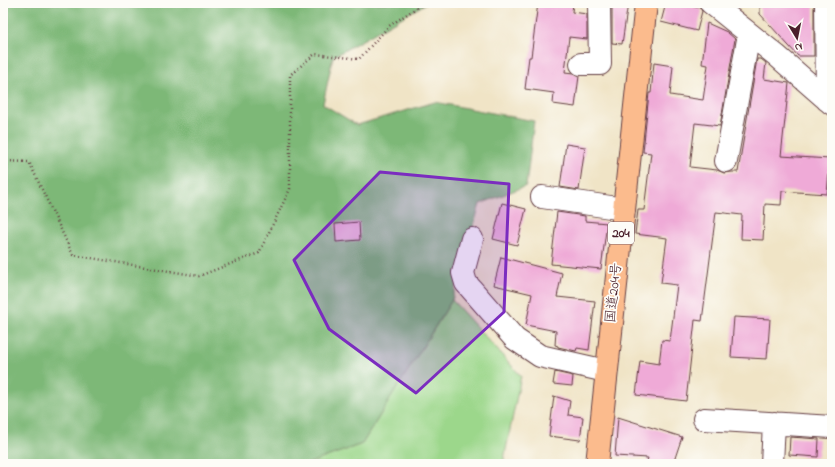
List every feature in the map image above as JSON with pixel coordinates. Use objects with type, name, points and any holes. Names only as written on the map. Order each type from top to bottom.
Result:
[{"type":"highway","name":"国道204号","points":[[597,464],[646,3]]},
{"type":"street","points":[[581,64],[600,64],[599,3]]},
{"type":"street","points":[[711,3],[829,102]]},
{"type":"street","points":[[826,3],[829,102]]},
{"type":"street","points":[[726,161],[749,34]]},
{"type":"street","points":[[542,197],[624,209]]},
{"type":"street","points":[[472,239],[463,272],[466,283],[515,339],[540,356],[606,371]]},
{"type":"street","points":[[704,419],[832,428]]},
{"type":"street","points":[[772,464],[774,424]]},
{"type":"path","points":[[3,161],[29,162],[73,255],[199,276],[259,253],[290,189],[290,75],[315,54],[359,59],[389,26],[424,3]]},
{"type":"highlighted area","points":[[380,172],[509,184],[504,312],[416,393],[329,329],[294,260]]},
{"type":"green space","points":[[3,3],[427,3],[333,57],[323,104],[357,125],[435,102],[534,121],[526,186],[480,204],[452,300],[362,444],[307,464],[3,464]]},
{"type":"green space","points":[[452,300],[521,376],[503,464],[307,464],[362,444]]},
{"type":"building","points":[[538,3],[573,3],[572,12],[587,14],[587,39],[569,37],[565,72],[573,73],[579,76],[575,107],[553,104],[554,93],[525,89]]},
{"type":"building","points":[[612,3],[628,3],[622,44],[612,43]]},
{"type":"building","points":[[666,3],[691,3],[690,6],[700,8],[702,11],[697,31],[661,22]]},
{"type":"building","points":[[760,3],[814,3],[814,56],[798,56],[760,14]]},
{"type":"building","points":[[707,23],[727,32],[735,39],[720,126],[695,123],[690,167],[717,170],[724,173],[738,172],[757,59],[761,59],[766,63],[764,79],[789,83],[781,156],[830,159],[827,194],[782,191],[781,205],[765,204],[763,240],[741,239],[742,215],[716,212],[702,321],[695,320],[686,401],[636,395],[640,361],[659,364],[662,340],[670,341],[677,285],[661,283],[667,238],[635,234],[638,210],[644,210],[651,153],[643,152],[649,93],[651,93],[654,63],[673,66],[670,95],[703,100],[708,65],[702,64]]},
{"type":"building","points":[[566,144],[585,147],[579,190],[560,187]]},
{"type":"building","points":[[502,203],[526,209],[517,245],[493,239]]},
{"type":"building","points":[[557,212],[585,216],[585,221],[607,223],[601,269],[551,264]]},
{"type":"building","points":[[359,222],[360,240],[336,242],[335,224]]},
{"type":"building","points":[[501,257],[562,273],[557,297],[595,301],[589,350],[577,348],[576,351],[558,347],[555,345],[556,331],[526,325],[532,294],[494,285]]},
{"type":"building","points":[[734,317],[770,319],[767,359],[731,357]]},
{"type":"building","points":[[555,372],[573,376],[572,386],[553,384]]},
{"type":"building","points":[[554,396],[570,401],[568,415],[583,417],[580,440],[549,436]]},
{"type":"building","points":[[618,417],[682,437],[673,464],[646,464],[648,458],[615,456]]},
{"type":"building","points":[[790,437],[819,439],[818,457],[789,455]]}]
